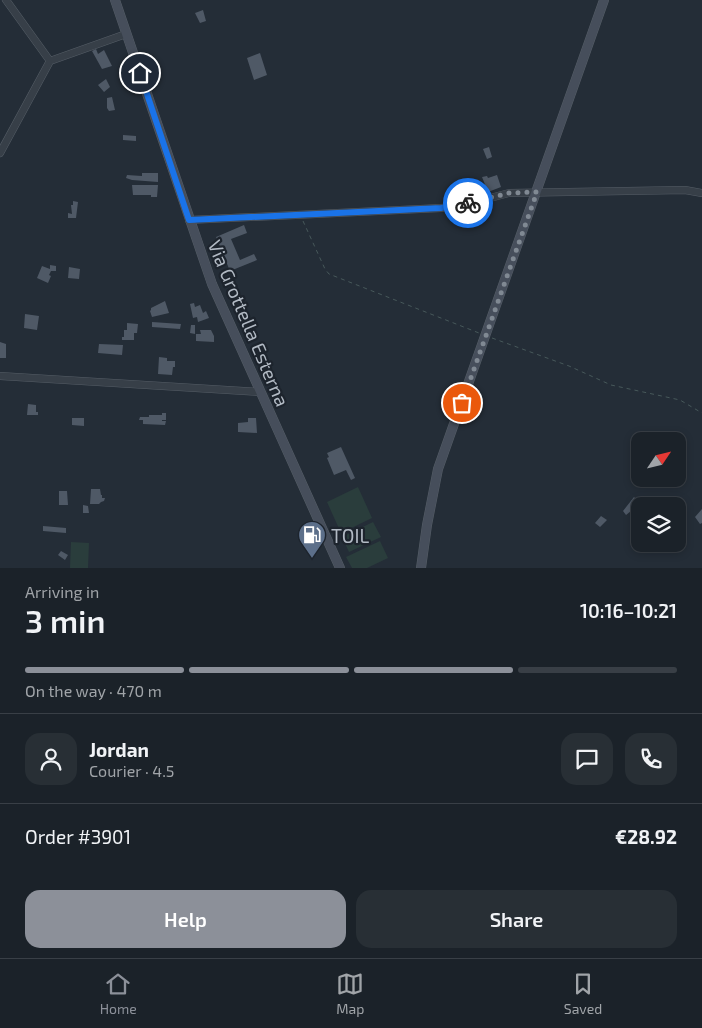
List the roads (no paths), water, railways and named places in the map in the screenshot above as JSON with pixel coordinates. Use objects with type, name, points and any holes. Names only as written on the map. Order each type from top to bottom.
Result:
[{"type":"street","points":[[6,0],[50,61]]},
{"type":"street","name":"Via Grottella Esterna","points":[[115,0],[212,284],[340,568]]},
{"type":"street","points":[[421,568],[438,469],[604,0]]},
{"type":"street","points":[[0,153],[50,61],[126,34]]},
{"type":"street","points":[[189,220],[441,208],[460,206],[509,193],[685,190],[702,193]]},
{"type":"street","points":[[0,376],[260,392]]},
{"type":"place","name":"TOIL","points":[[312,559]]}]
